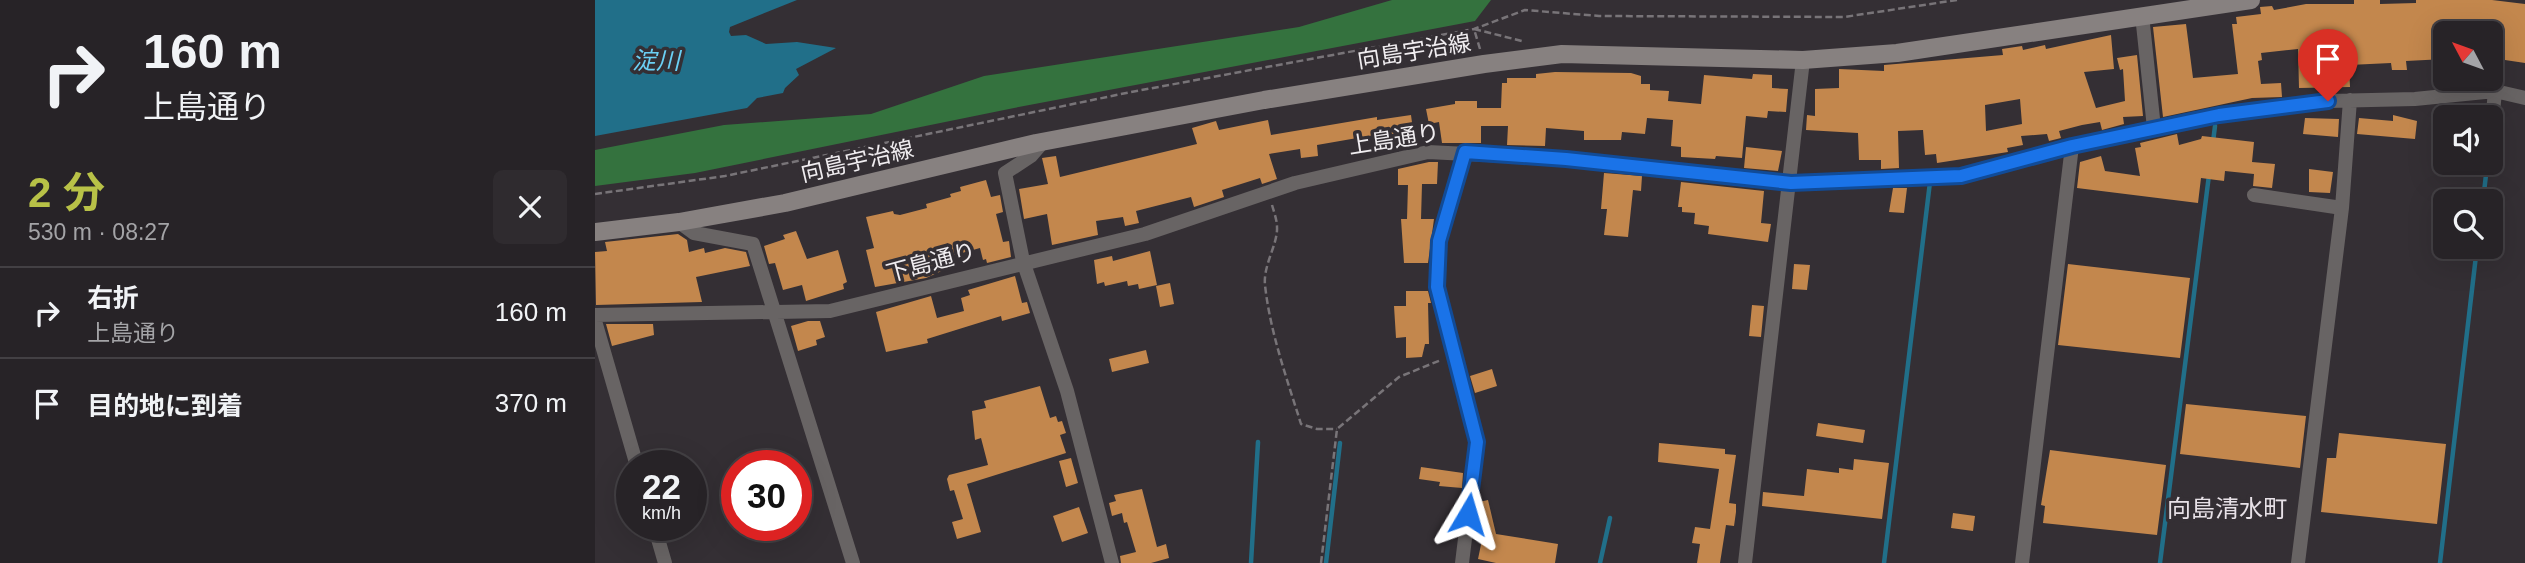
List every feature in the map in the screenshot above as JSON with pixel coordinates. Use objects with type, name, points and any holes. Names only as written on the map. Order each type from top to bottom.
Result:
[{"type":"main road","name":"向島宇治線","points":[[595,232],[679,222],[785,203],[1043,142],[1265,100],[1562,54],[1804,60],[1897,54],[2251,0]]},
{"type":"street","points":[[2142,15],[2154,128]]},
{"type":"street","points":[[1745,563],[1804,60]]},
{"type":"street","points":[[2494,105],[2495,91]]},
{"type":"street","name":"上島通り","points":[[1269,192],[1350,168],[1428,152],[1566,159],[1791,183],[1961,176],[2072,146],[2240,111],[2350,100],[2415,99],[2495,91],[2525,98]]},
{"type":"street","points":[[2298,563],[2342,208],[2350,100]]},
{"type":"street","points":[[1043,142],[1031,156],[1005,173],[1023,261],[1067,391],[1112,563]]},
{"type":"street","points":[[2022,563],[2072,146]]},
{"type":"street","points":[[1462,563],[1477,442],[1437,287],[1439,241],[1465,152]]},
{"type":"street","name":"下島通り","points":[[595,315],[830,311],[1023,261],[1145,234],[1269,192]]},
{"type":"street","points":[[2254,195],[2342,208]]},
{"type":"street","points":[[679,222],[694,233],[753,244],[853,563]]},
{"type":"street","points":[[595,321],[632,450]]},
{"type":"street","points":[[659,541],[665,563]]},
{"type":"path","points":[[595,194],[725,176],[1131,92],[1474,29],[1525,10],[1599,16],[1844,17],[1958,0]]},
{"type":"path","points":[[1474,29],[1528,43]]},
{"type":"path","points":[[1269,192],[1278,229],[1269,253],[1265,283],[1301,424],[1317,429],[1337,429],[1399,377],[1454,355]]},
{"type":"path","points":[[1321,563],[1337,429]]},
{"type":"green space","points":[[1392,0],[1491,0],[1475,21],[1014,108],[695,173],[595,186],[595,150],[724,125],[871,114],[984,76],[1299,27]]},
{"type":"water","name":"淀川","points":[[595,0],[797,0],[730,27],[731,36],[746,35],[766,44],[797,42],[836,48],[796,69],[799,75],[783,93],[757,98],[747,108],[595,136]]},
{"type":"building","points":[[2354,0],[2380,0],[2380,4],[2416,3],[2416,0],[2492,0],[2525,4],[2525,63],[2505,60],[2503,74],[2503,21],[2433,21],[2433,60],[2406,61],[2407,70],[2392,70],[2391,63],[2349,65],[2350,87],[2299,88],[2298,49],[2261,53],[2262,60],[2258,61],[2261,84],[2281,83],[2282,97],[2252,98],[2163,117],[2153,27],[2186,24],[2193,78],[2238,74],[2232,24],[2237,24],[2236,17],[2261,14],[2260,7],[2272,6],[2274,10],[2306,4],[2354,4]]},
{"type":"building","points":[[2111,35],[2114,69],[2084,72],[2096,108],[2125,101],[2123,69],[2120,70],[2117,58],[2137,55],[2143,116],[2123,117],[2124,124],[2102,130],[2100,122],[2059,131],[2061,138],[2049,141],[2047,134],[2021,136],[2023,145],[2007,148],[2008,152],[1937,163],[1936,154],[1925,155],[1923,130],[1898,131],[1899,168],[1881,169],[1881,160],[1859,160],[1858,133],[1806,130],[1807,115],[1815,116],[1815,89],[1839,88],[1839,69],[1884,71],[1884,65],[2003,55],[2002,49],[2022,46],[2023,50],[2045,45],[2046,49]],"holes":[[[2020,99],[2022,124],[1986,131],[1985,105]]]},
{"type":"building","points":[[1631,73],[1641,76],[1641,84],[1650,84],[1650,90],[1669,91],[1668,101],[1701,104],[1704,75],[1752,79],[1753,74],[1772,75],[1772,88],[1788,89],[1786,112],[1768,111],[1767,118],[1746,116],[1742,158],[1716,156],[1715,159],[1681,157],[1681,147],[1671,146],[1673,120],[1647,118],[1645,134],[1622,132],[1621,140],[1584,140],[1584,131],[1546,128],[1545,146],[1507,145],[1508,126],[1481,126],[1481,143],[1442,143],[1439,122],[1429,124],[1426,109],[1455,104],[1455,101],[1477,101],[1477,108],[1501,108],[1502,83],[1507,83],[1507,78],[1536,78],[1536,74]]},
{"type":"building","points":[[1411,115],[1415,145],[1399,149],[1399,144],[1388,146],[1386,133],[1317,145],[1318,156],[1301,158],[1300,149],[1269,154],[1277,179],[1262,184],[1260,178],[1222,190],[1224,197],[1194,207],[1191,197],[1136,211],[1139,223],[1125,226],[1123,217],[1096,221],[1098,235],[1052,245],[1047,214],[1024,219],[1019,189],[1048,184],[1042,158],[1056,156],[1060,177],[1197,144],[1192,128],[1216,121],[1219,130],[1268,120],[1271,135],[1377,117],[1377,120]]},
{"type":"building","points":[[2393,115],[2417,121],[2415,139],[2357,134],[2359,118],[2393,121]]},
{"type":"building","points":[[2305,118],[2339,119],[2338,137],[2303,134]]},
{"type":"building","points":[[2177,134],[2179,145],[2201,139],[2202,136],[2254,142],[2252,162],[2275,164],[2272,188],[2253,186],[2254,174],[2225,171],[2224,181],[2201,178],[2198,203],[2077,188],[2080,162],[2101,156],[2105,171],[2140,176],[2135,148],[2141,147],[2140,143]]},
{"type":"building","points":[[1746,147],[1782,151],[1778,171],[1744,168]]},
{"type":"building","points":[[1438,162],[1437,184],[1422,184],[1421,219],[1434,219],[1428,263],[1404,263],[1401,219],[1407,219],[1408,185],[1398,185],[1398,169]]},
{"type":"building","points":[[2309,169],[2333,172],[2330,193],[2309,192]]},
{"type":"building","points":[[1604,173],[1642,176],[1641,191],[1633,190],[1628,237],[1604,235],[1607,209],[1601,209]]},
{"type":"building","points":[[986,180],[991,197],[1000,195],[1003,212],[996,214],[1003,242],[1009,241],[1011,257],[987,263],[986,259],[983,260],[980,248],[951,256],[955,265],[926,278],[875,287],[866,250],[874,248],[866,217],[893,211],[894,214],[900,215],[927,208],[926,204],[951,197],[950,194],[961,191],[960,187]]},
{"type":"building","points":[[1681,182],[1764,191],[1761,223],[1771,224],[1768,242],[1708,234],[1709,226],[1694,224],[1695,213],[1682,212],[1682,207],[1678,207]]},
{"type":"building","points":[[1893,188],[1907,188],[1904,213],[1889,212]]},
{"type":"building","points":[[796,231],[807,259],[838,250],[847,282],[843,284],[844,289],[806,301],[802,285],[783,290],[775,263],[769,264],[764,246],[785,239],[783,235]]},
{"type":"building","points":[[678,234],[687,240],[689,252],[704,248],[705,253],[725,248],[746,252],[750,266],[696,277],[702,302],[596,305],[595,252],[607,251],[605,242]]},
{"type":"building","points":[[1150,251],[1157,285],[1139,289],[1138,284],[1128,286],[1127,281],[1105,286],[1104,282],[1097,284],[1094,260],[1112,256],[1113,261]]},
{"type":"building","points":[[1794,264],[1810,265],[1807,290],[1792,289]]},
{"type":"building","points":[[2068,264],[2190,278],[2180,358],[2058,345]]},
{"type":"building","points":[[1015,276],[1022,303],[1027,302],[1030,313],[1002,321],[1001,316],[927,339],[928,343],[886,352],[876,312],[931,296],[937,318],[964,311],[961,298],[970,295],[968,290]]},
{"type":"building","points":[[1170,283],[1174,304],[1160,307],[1156,286]]},
{"type":"building","points":[[1406,291],[1428,291],[1431,303],[1428,303],[1429,344],[1425,344],[1422,357],[1406,358],[1406,337],[1396,338],[1394,306],[1406,306]]},
{"type":"building","points":[[1752,305],[1764,306],[1761,337],[1749,336]]},
{"type":"building","points":[[820,321],[825,337],[816,340],[817,345],[798,351],[791,326]]},
{"type":"building","points":[[606,324],[653,324],[654,335],[612,346]]},
{"type":"building","points":[[1146,350],[1149,363],[1112,372],[1109,359]]},
{"type":"building","points":[[1492,369],[1497,386],[1475,393],[1470,376]]},
{"type":"building","points":[[1040,386],[1050,418],[1056,416],[1058,422],[1062,421],[1066,433],[1060,435],[1066,453],[967,484],[981,532],[957,539],[952,522],[963,519],[954,490],[950,491],[947,479],[949,475],[988,465],[981,438],[975,440],[972,411],[986,408],[984,401]]},
{"type":"building","points":[[2186,404],[2306,416],[2300,468],[2180,454]]},
{"type":"building","points":[[1818,423],[1865,430],[1863,443],[1816,436]]},
{"type":"building","points":[[2339,433],[2446,444],[2437,524],[2321,512],[2327,458],[2336,458]]},
{"type":"building","points":[[1659,443],[1725,449],[1725,454],[1736,455],[1729,503],[1736,504],[1734,526],[1726,525],[1720,563],[1697,563],[1700,544],[1692,543],[1695,527],[1710,529],[1719,469],[1658,462]]},
{"type":"building","points":[[2050,450],[2166,465],[2157,535],[2043,523],[2045,506],[2041,505]]},
{"type":"building","points":[[1071,458],[1078,483],[1066,487],[1059,461]]},
{"type":"building","points":[[1854,459],[1889,463],[1882,519],[1762,506],[1763,492],[1804,496],[1807,469],[1839,473],[1839,468],[1853,470]]},
{"type":"building","points":[[1421,467],[1463,473],[1462,488],[1439,486],[1440,482],[1419,479]]},
{"type":"building","points":[[1142,489],[1157,547],[1166,544],[1169,558],[1151,563],[1121,563],[1120,556],[1136,552],[1127,522],[1124,523],[1122,513],[1112,516],[1109,503],[1116,501],[1114,495]]},
{"type":"building","points":[[1488,500],[1496,534],[1558,544],[1555,563],[1496,563],[1478,559],[1483,535],[1478,513],[1479,502]]},
{"type":"building","points":[[1079,507],[1088,533],[1062,542],[1053,516]]},
{"type":"building","points":[[1953,513],[1975,516],[1973,531],[1951,528]]},
{"type":"waterway","points":[[2213,142],[2215,126]]},
{"type":"waterway","points":[[2160,563],[2209,175]]},
{"type":"waterway","points":[[2484,189],[2486,175]]},
{"type":"waterway","points":[[1884,563],[1930,182]]},
{"type":"waterway","points":[[2440,563],[2476,259]]},
{"type":"waterway","points":[[1251,563],[1258,442]]},
{"type":"waterway","points":[[1326,563],[1340,443]]},
{"type":"waterway","points":[[1600,563],[1610,518]]},
{"type":"district","name":"向島清水町","points":[[2227,509]]},
{"type":"route","points":[[1468,514],[1477,442],[1437,287],[1439,241],[1465,152],[1566,159],[1791,183],[1961,176],[2072,146],[2219,115],[2328,101]]}]
